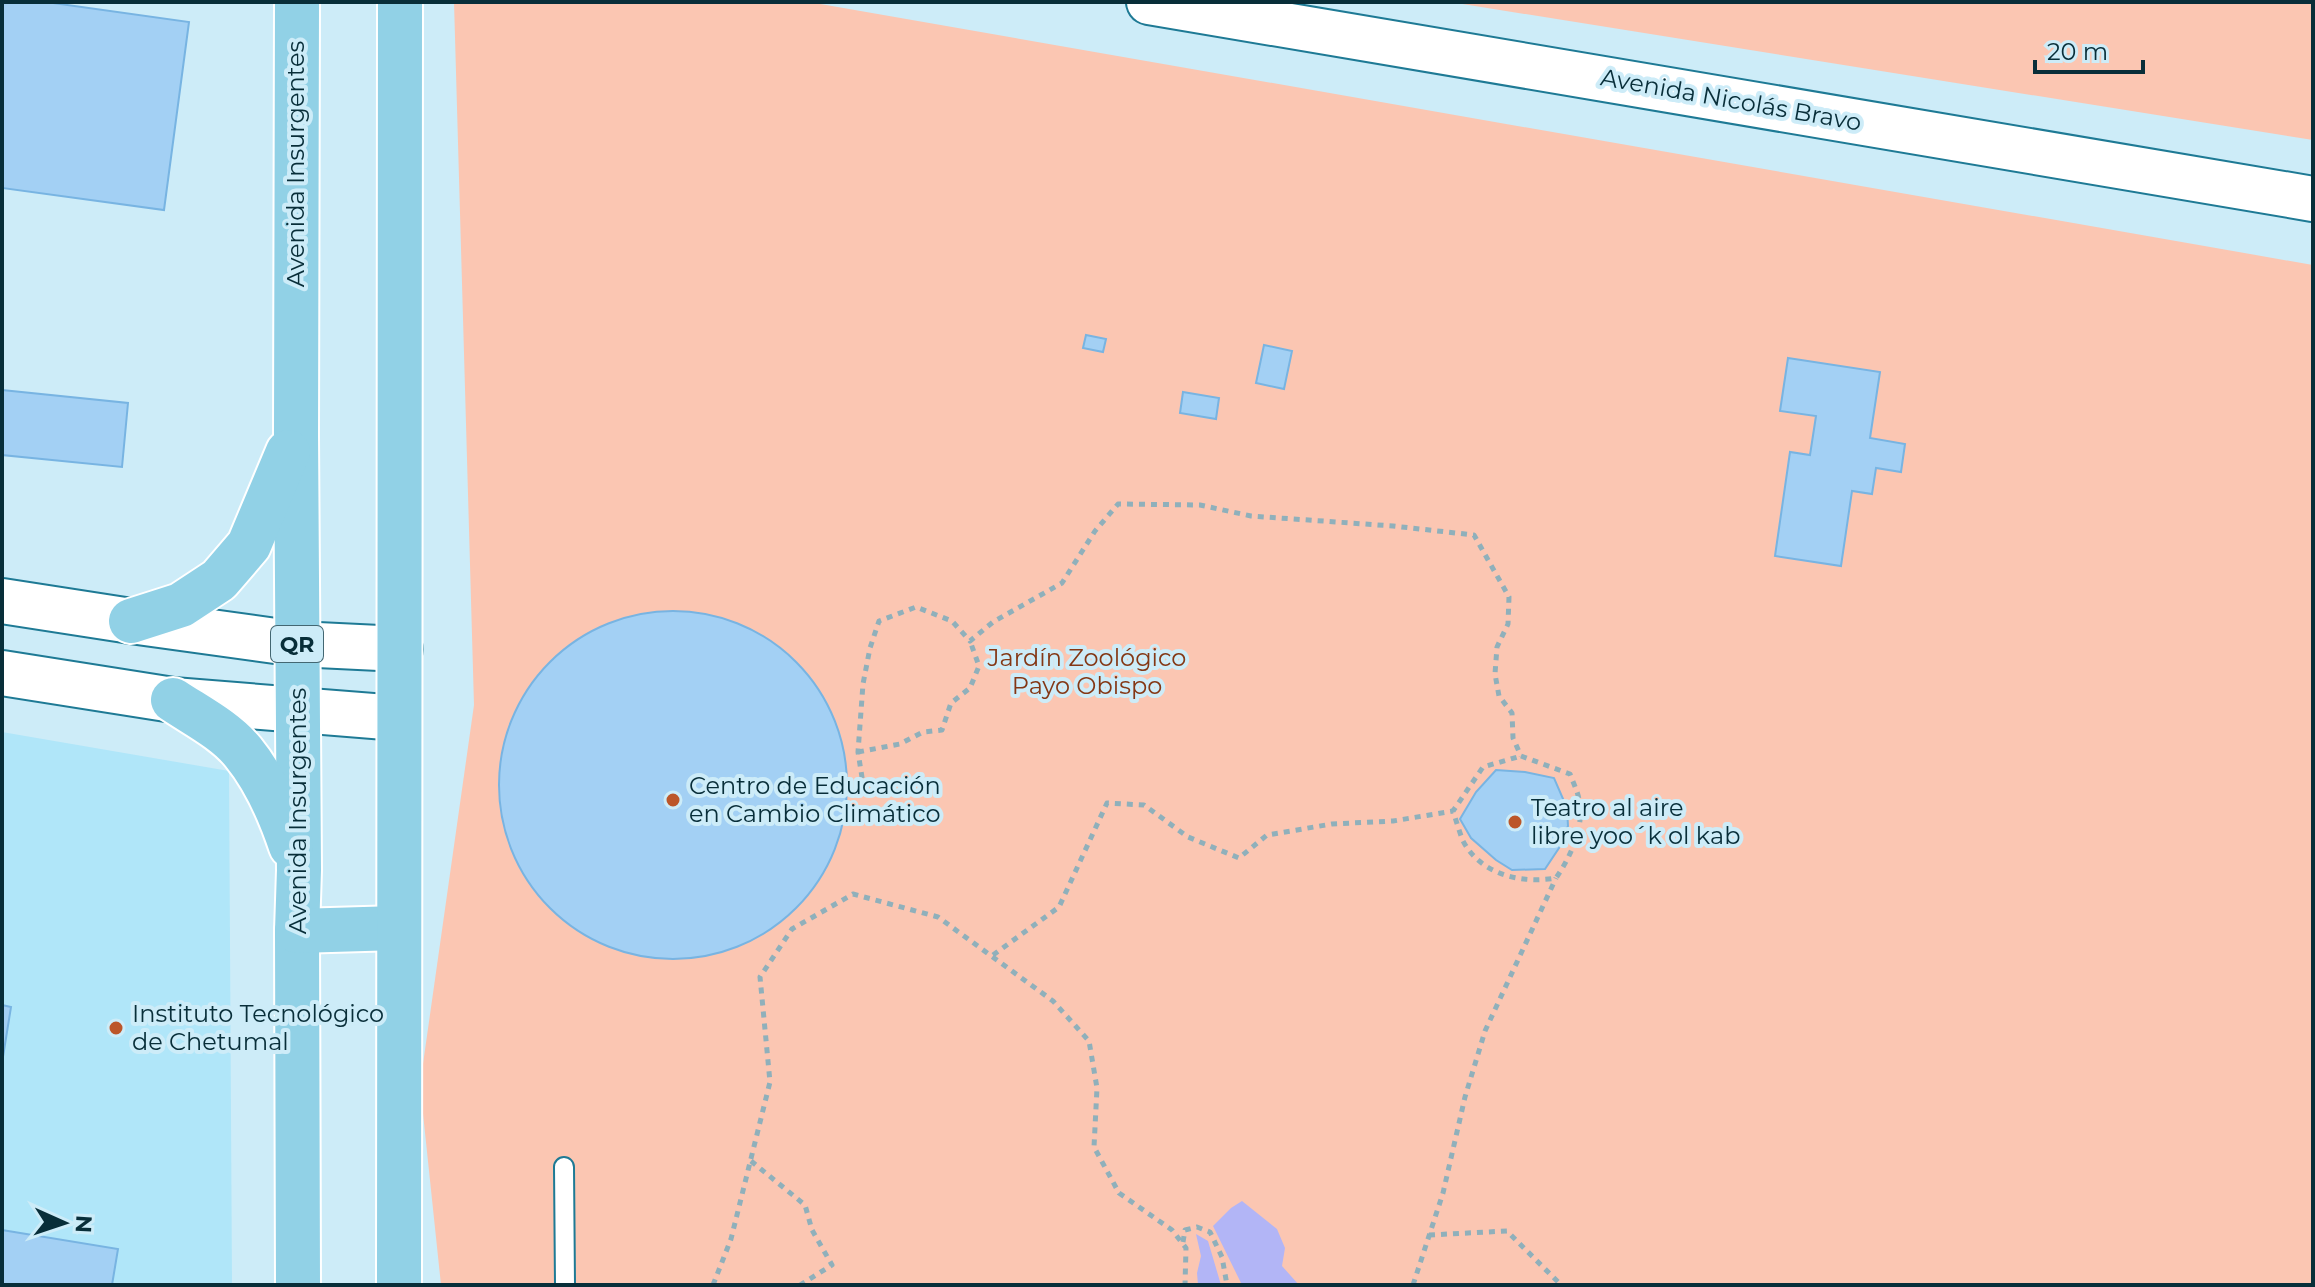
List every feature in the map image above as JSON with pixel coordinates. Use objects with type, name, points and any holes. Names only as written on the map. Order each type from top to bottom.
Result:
[{"type":"main road","name":"Avenida Insurgentes","points":[[297,2],[298,1285]]},
{"type":"main road","points":[[399,1285],[400,2]]},
{"type":"main road","name":"Avenida Nicolás Bravo","points":[[1149,2],[2313,199]]},
{"type":"main road","points":[[131,621],[181,605],[219,580],[249,545],[296,435]]},
{"type":"main road","points":[[2,601],[297,644],[400,649]]},
{"type":"main road","points":[[2,673],[173,700],[398,718]]},
{"type":"main road","points":[[173,700],[221,732],[243,751],[267,787],[299,870]]},
{"type":"main road","points":[[297,931],[398,928]]},
{"type":"lane","points":[[564,1167],[565,1285]]},
{"type":"path","points":[[970,641],[993,622],[1062,583],[1095,531],[1118,504],[1200,505],[1251,516],[1474,535],[1509,597],[1508,624],[1497,647],[1495,674],[1499,696],[1512,713],[1513,738],[1521,756]]},
{"type":"path","points":[[858,752],[900,744],[923,732],[942,730],[951,703],[970,688],[979,666],[970,641],[952,621],[916,607],[879,621],[863,684],[858,752],[864,790]]},
{"type":"path","points":[[993,955],[1059,907],[1107,803],[1144,805],[1188,837],[1239,858],[1267,835],[1332,824],[1393,821],[1453,811],[1483,767],[1521,756],[1570,774],[1580,801],[1574,847],[1556,878],[1485,1031],[1465,1097],[1443,1193],[1413,1285]]},
{"type":"path","points":[[1453,811],[1464,843],[1483,864],[1510,878],[1535,882],[1556,878]]},
{"type":"path","points":[[713,1285],[731,1239],[770,1082],[760,977],[792,929],[853,894],[938,917],[1053,1001],[1089,1041],[1097,1088],[1094,1147],[1119,1193],[1172,1230],[1183,1243],[1186,1248],[1185,1285]]},
{"type":"path","points":[[751,1161],[805,1205],[812,1230],[832,1265],[800,1285]]},
{"type":"path","points":[[1183,1243],[1185,1230],[1197,1227],[1210,1232],[1222,1257],[1227,1285]]},
{"type":"path","points":[[1429,1235],[1507,1231],[1561,1285]]},
{"type":"shaded area","name":"Instituto Tecnológico de Chetumal","points":[[2,732],[229,771],[232,1285],[2,1285]]},
{"type":"green space","name":"Jardín Zoológico Payo Obispo","points":[[454,2],[809,2],[2313,265],[2313,1285],[441,1285],[420,1085],[474,705]]},
{"type":"green space","points":[[1450,2],[2313,2],[2313,140]]},
{"type":"water","points":[[1242,1201],[1277,1229],[1285,1248],[1282,1266],[1299,1285],[1242,1285],[1213,1226]]},
{"type":"water","points":[[1196,1234],[1208,1241],[1221,1285],[1198,1285],[1201,1256]]},
{"type":"building","points":[[2,2],[46,2],[189,22],[164,210],[2,188]]},
{"type":"building","points":[[1086,335],[1106,339],[1103,352],[1083,348]]},
{"type":"building","points":[[1264,345],[1292,351],[1284,389],[1256,383]]},
{"type":"building","points":[[1788,358],[1880,372],[1870,438],[1905,444],[1901,472],[1876,468],[1872,494],[1852,491],[1841,566],[1775,556],[1790,452],[1810,455],[1816,416],[1780,411]]},
{"type":"building","points":[[2,390],[128,403],[122,467],[2,455]]},
{"type":"building","points":[[1183,392],[1219,398],[1216,419],[1180,413]]},
{"type":"building","name":"Centro de Educación en Cambio Climático","points":[[673,611],[707,615],[739,625],[769,641],[796,662],[817,689],[833,719],[843,751],[847,785],[843,819],[833,851],[817,881],[796,908],[769,929],[739,945],[707,955],[673,959],[639,955],[607,945],[577,929],[550,908],[529,881],[513,851],[503,819],[499,785],[503,751],[513,719],[529,689],[550,662],[577,641],[607,625],[639,615]]},
{"type":"building","name":"Teatro al aire libre yoo´k ol kab","points":[[1496,770],[1554,778],[1567,808],[1568,826],[1559,848],[1545,869],[1512,870],[1471,838],[1460,819],[1476,792]]},
{"type":"building","points":[[2,1005],[11,1007],[2,1063]]},
{"type":"building","points":[[2,1230],[118,1249],[112,1285],[2,1285]]},
{"type":"place","name":"Centro de Educación en Cambio Climático","points":[[673,800]]},
{"type":"place","name":"Teatro al aire libre yoo´k ol kab","points":[[1515,822]]},
{"type":"place","name":"Instituto Tecnológico de Chetumal","points":[[116,1028]]}]
